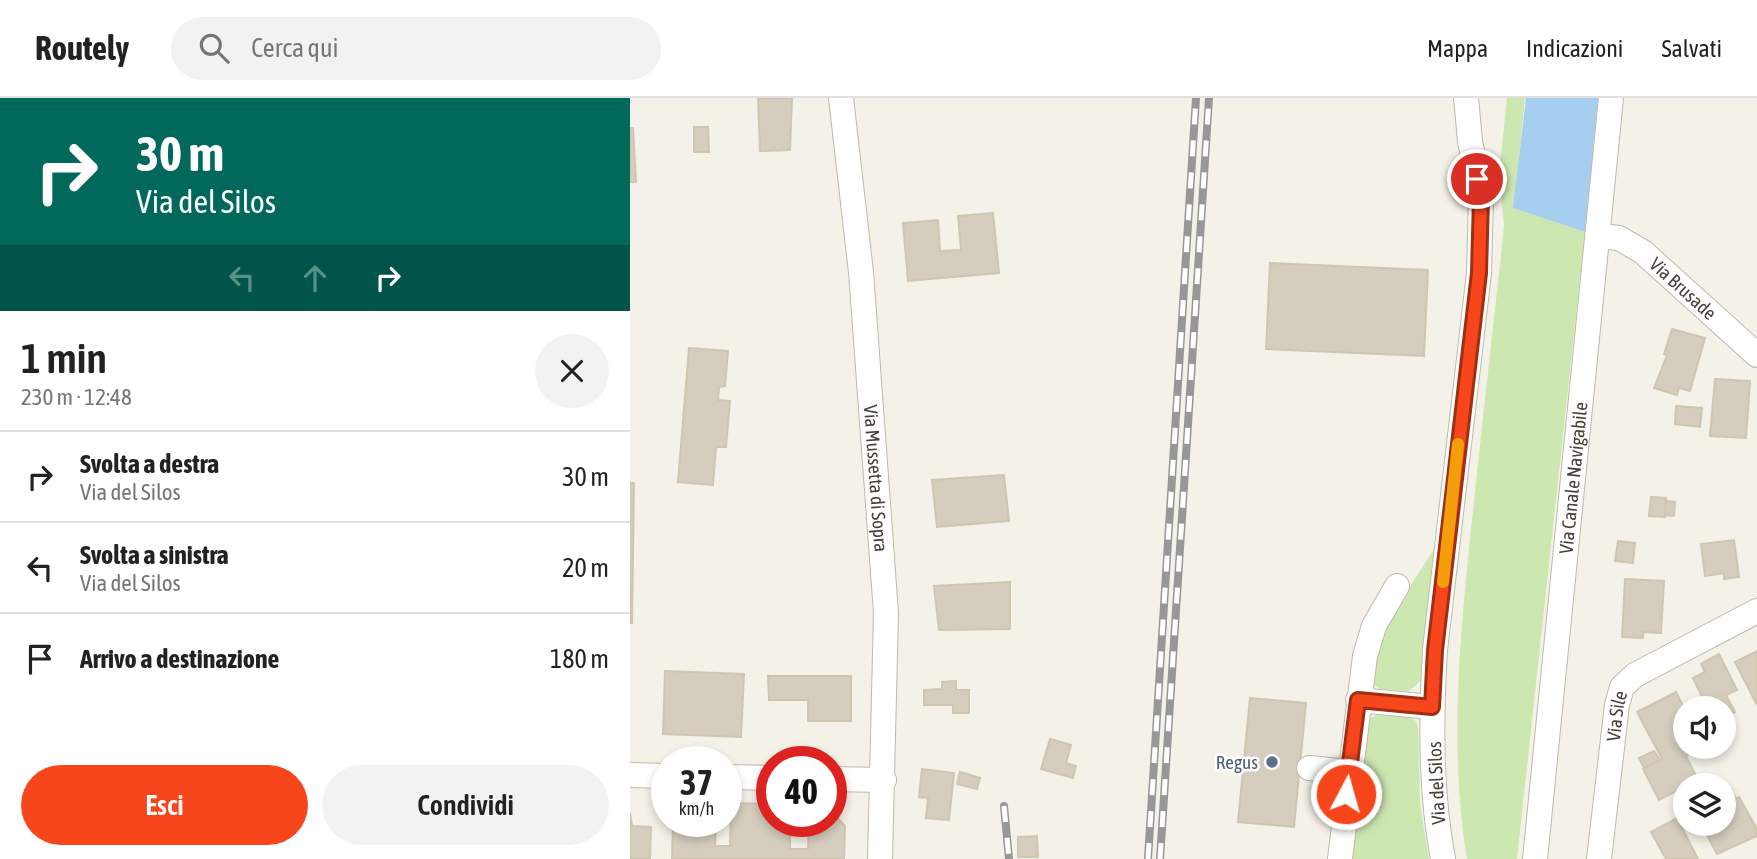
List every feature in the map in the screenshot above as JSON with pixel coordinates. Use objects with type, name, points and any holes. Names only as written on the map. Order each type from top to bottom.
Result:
[{"type":"street","name":"Via Mussetta di Sopra","points":[[841,98],[860,272],[886,601],[884,780],[880,859]]},
{"type":"street","name":"Via del Silos","points":[[1443,859],[1435,793],[1432,707],[1435,650],[1479,273],[1481,198],[1470,141],[1466,98]]},
{"type":"street","name":"Via Canale Navigabile","points":[[1535,859],[1611,98]]},
{"type":"street","name":"Via Brusade","points":[[1598,236],[1619,238],[1643,252],[1757,355]]},
{"type":"street","points":[[1340,859],[1358,700],[1374,626],[1396,586]]},
{"type":"street","name":"Via Sile","points":[[1599,859],[1616,705],[1622,687],[1645,669],[1757,611]]},
{"type":"street","points":[[1358,700],[1432,707]]},
{"type":"street","points":[[1309,768],[1349,772]]},
{"type":"street","points":[[630,775],[651,776]]},
{"type":"street","points":[[847,779],[884,780]]},
{"type":"green space","points":[[1507,98],[1525,98],[1514,208],[1585,232],[1517,859],[1467,859],[1458,772],[1458,684],[1504,226],[1499,174]]},
{"type":"green space","points":[[1436,546],[1423,679],[1409,691],[1380,689],[1372,684],[1379,646],[1395,611]]},
{"type":"green space","points":[[1377,715],[1406,716],[1415,720],[1418,726],[1420,804],[1429,859],[1352,859],[1368,719]]},
{"type":"water","points":[[1526,98],[1598,98],[1585,232],[1513,208]]},
{"type":"building","points":[[758,98],[792,98],[790,150],[760,151]]},
{"type":"building","points":[[694,127],[708,127],[709,152],[694,152]]},
{"type":"building","points":[[630,128],[633,128],[636,182],[630,182]]},
{"type":"building","points":[[993,213],[999,273],[908,281],[903,223],[938,220],[940,251],[961,250],[958,216]]},
{"type":"building","points":[[1270,263],[1428,270],[1424,356],[1266,349]]},
{"type":"building","points":[[1672,329],[1705,338],[1690,391],[1679,388],[1677,395],[1654,388],[1667,355],[1664,354]]},
{"type":"building","points":[[689,348],[728,351],[725,386],[719,387],[718,400],[730,401],[726,447],[716,447],[713,485],[678,482]]},
{"type":"building","points":[[1715,379],[1750,381],[1746,438],[1710,436]]},
{"type":"building","points":[[1676,406],[1702,408],[1700,427],[1675,424]]},
{"type":"building","points":[[1004,475],[1009,521],[937,527],[932,480]]},
{"type":"building","points":[[630,483],[634,483],[632,623],[630,623]]},
{"type":"building","points":[[1651,497],[1666,498],[1665,517],[1649,516]]},
{"type":"building","points":[[1666,501],[1675,502],[1674,516],[1665,515]]},
{"type":"building","points":[[1734,540],[1739,577],[1724,579],[1724,573],[1705,576],[1701,544]]},
{"type":"building","points":[[1618,541],[1635,543],[1633,563],[1615,561]]},
{"type":"building","points":[[1625,579],[1664,581],[1661,633],[1643,632],[1643,638],[1622,637]]},
{"type":"building","points":[[1010,582],[1010,629],[939,630],[934,586]]},
{"type":"building","points":[[1757,651],[1757,705],[1735,662]]},
{"type":"building","points":[[1719,654],[1737,690],[1727,696],[1702,696],[1693,678],[1705,672],[1701,664]]},
{"type":"building","points":[[665,671],[744,674],[741,737],[663,734]]},
{"type":"building","points":[[768,676],[851,676],[851,721],[808,721],[808,700],[769,700]]},
{"type":"building","points":[[956,681],[956,690],[969,690],[969,713],[953,713],[953,705],[924,705],[924,690],[942,689],[942,682]]},
{"type":"building","points":[[1676,692],[1678,696],[1673,696],[1673,759],[1688,759],[1694,773],[1673,773],[1673,793],[1659,800],[1643,769],[1662,759],[1637,712]]},
{"type":"building","name":"Regus","points":[[1250,698],[1306,703],[1294,827],[1238,822]]},
{"type":"building","points":[[1050,739],[1071,745],[1066,763],[1076,766],[1073,778],[1041,769]]},
{"type":"building","points":[[1654,751],[1660,760],[1644,768],[1639,758]]},
{"type":"building","points":[[922,769],[954,773],[949,820],[926,818],[928,798],[919,797]]},
{"type":"building","points":[[960,772],[980,778],[977,789],[957,784]]},
{"type":"building","points":[[1739,797],[1757,829],[1757,836],[1717,854],[1707,836],[1736,836],[1736,799]]},
{"type":"building","points":[[742,803],[756,804],[756,837],[790,837],[790,849],[808,849],[808,837],[845,837],[844,859],[672,859],[673,837],[715,837],[715,846],[730,846],[730,837],[742,837]]},
{"type":"building","points":[[630,813],[632,826],[651,827],[650,859],[630,859]]},
{"type":"building","points":[[1673,820],[1673,836],[1686,836],[1698,859],[1666,859],[1651,832]]},
{"type":"building","points":[[1037,836],[1038,857],[1018,857],[1018,837]]},
{"type":"railway","points":[[1148,859],[1196,98]]},
{"type":"railway","points":[[1160,859],[1209,98]]},
{"type":"railway","points":[[1004,806],[1009,859]]},
{"type":"slow traffic","points":[[1443,582],[1458,444]]},
{"type":"place","name":"Regus","points":[[1272,762]]},
{"type":"route","points":[[1346,794],[1358,700],[1432,707],[1435,650],[1479,273],[1481,198],[1477,179]]}]
